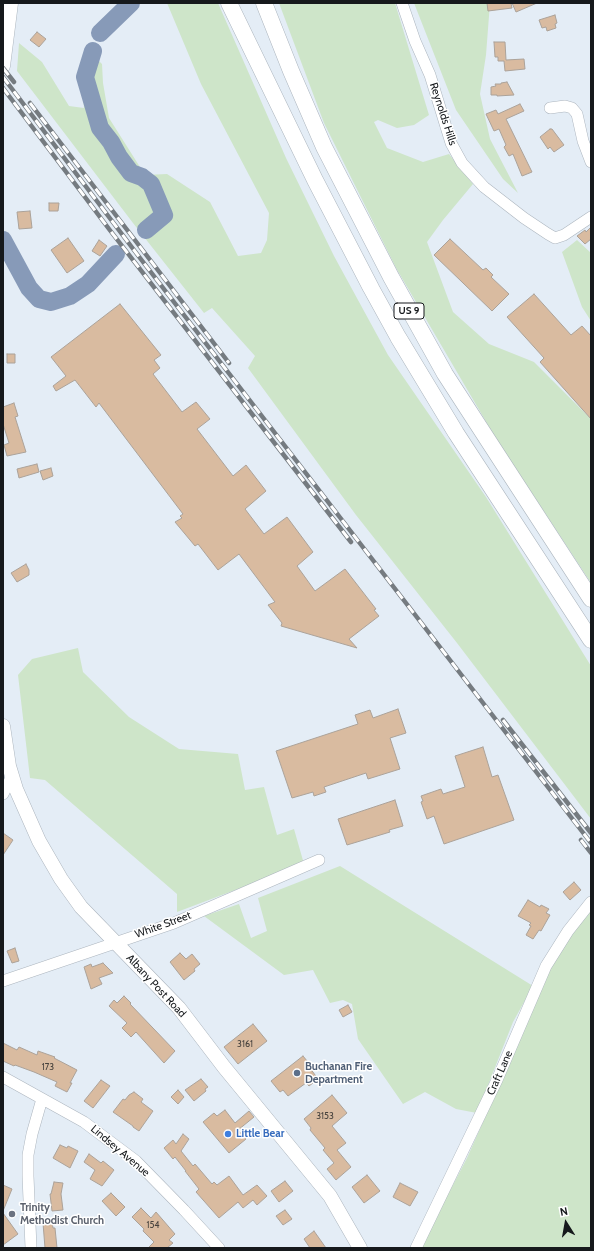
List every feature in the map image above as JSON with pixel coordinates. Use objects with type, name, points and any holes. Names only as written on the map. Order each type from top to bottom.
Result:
[{"type":"highway","points":[[229,3],[278,105]]},
{"type":"highway","name":"US 9","points":[[241,3],[278,105],[314,180],[367,281],[426,385],[591,640]]},
{"type":"highway","name":"US 9","points":[[264,3],[291,71],[324,147],[391,278],[445,374],[591,599]]},
{"type":"main road","points":[[3,66],[11,3]]},
{"type":"main road","name":"Albany Post Road","points":[[3,726],[7,756],[12,776],[29,821],[54,870],[81,907],[179,1008],[224,1067],[330,1196],[360,1248]]},
{"type":"street","name":"Reynolds Hills","points":[[402,3],[415,41],[430,75],[451,143],[462,163],[484,187],[524,218],[555,238],[564,235],[591,217]]},
{"type":"street","points":[[550,108],[565,106],[572,108],[577,114],[591,162]]},
{"type":"street","points":[[3,794],[12,776]]},
{"type":"street","name":"White Street","points":[[3,981],[114,942],[174,923],[318,860]]},
{"type":"street","name":"Craft Lane","points":[[416,1248],[498,1080],[546,966],[568,931],[591,902]]},
{"type":"street","name":"Lindsey Avenue","points":[[3,1077],[84,1122],[136,1161],[219,1248]]},
{"type":"street","points":[[31,1248],[28,1155],[32,1134],[42,1099]]},
{"type":"green space","points":[[167,3],[218,3],[286,158],[334,256],[388,355],[486,497],[591,666],[591,819],[457,643],[356,515],[248,368],[255,356],[212,308],[204,313],[17,71],[19,43],[42,62],[69,106],[84,108],[82,84],[85,62],[96,58],[102,64],[103,83],[109,118],[145,175],[167,174],[210,202],[238,256],[261,253],[267,240],[269,213],[201,84]]},
{"type":"green space","points":[[279,3],[395,3],[429,115],[414,125],[397,128],[378,120],[374,122],[387,148],[423,162],[449,154],[473,184],[427,242],[453,312],[489,344],[534,362],[591,419],[591,583],[495,437],[396,268],[324,123]]},
{"type":"green space","points":[[414,3],[490,3],[486,55],[480,94],[490,139],[518,193],[503,179],[456,110]]},
{"type":"green space","points":[[577,240],[591,253],[591,321],[582,307],[562,252]]},
{"type":"green space","points":[[78,648],[83,672],[129,717],[179,749],[238,754],[245,790],[264,787],[277,835],[294,829],[304,864],[177,912],[177,894],[45,780],[30,778],[18,675],[32,659]]},
{"type":"green space","points":[[340,866],[533,986],[513,1022],[477,1113],[456,1109],[425,1092],[403,1104],[358,1039],[352,1004],[343,1000],[330,1003],[313,970],[284,975],[204,916],[239,904],[251,938],[267,931],[258,898]]},
{"type":"green space","points":[[591,909],[591,1248],[420,1248],[467,1158],[539,996],[546,976],[579,923]]},
{"type":"building","points":[[487,3],[511,3],[512,8],[488,11]]},
{"type":"building","points":[[512,3],[537,3],[516,12]]},
{"type":"building","points":[[555,15],[557,23],[555,24],[556,28],[547,31],[546,27],[542,28],[539,20]]},
{"type":"building","points":[[37,32],[46,39],[39,47],[30,40]]},
{"type":"building","points":[[494,42],[505,42],[506,60],[524,59],[525,69],[505,71],[504,61],[498,61],[498,57],[495,57]]},
{"type":"building","points":[[507,82],[514,95],[491,95],[491,87],[496,86],[495,84]]},
{"type":"building","points":[[520,104],[524,111],[506,119],[532,172],[522,176],[513,154],[509,156],[504,147],[506,145],[499,129],[494,131],[486,114],[496,110],[498,114]]},
{"type":"building","points":[[552,129],[564,145],[554,152],[550,147],[548,149],[540,137]]},
{"type":"building","points":[[49,203],[59,203],[58,211],[49,211]]},
{"type":"building","points":[[30,211],[32,228],[19,229],[17,212]]},
{"type":"building","points":[[591,227],[591,239],[585,244],[577,236],[585,230],[586,232]]},
{"type":"building","points":[[68,238],[84,261],[67,273],[51,250]]},
{"type":"building","points":[[450,239],[483,270],[486,268],[493,275],[491,277],[509,294],[492,311],[434,255]]},
{"type":"building","points":[[99,240],[107,246],[100,256],[92,251]]},
{"type":"building","points":[[534,294],[571,335],[582,326],[591,336],[591,419],[540,362],[544,358],[507,317]]},
{"type":"building","points":[[120,304],[161,355],[154,360],[160,368],[153,374],[182,412],[196,402],[210,419],[197,429],[233,476],[246,465],[266,491],[245,509],[264,534],[287,517],[313,552],[297,566],[315,591],[345,569],[376,609],[374,610],[379,616],[349,639],[357,648],[281,626],[282,623],[268,605],[275,602],[239,554],[218,570],[198,544],[195,546],[175,522],[182,518],[180,516],[183,514],[99,403],[96,407],[75,380],[56,391],[53,386],[66,376],[51,357]]},
{"type":"building","points":[[7,354],[15,354],[15,363],[7,363]]},
{"type":"building","points":[[14,403],[18,416],[15,417],[26,452],[7,456],[4,445],[9,443],[3,424],[3,407]]},
{"type":"building","points":[[37,464],[39,472],[19,478],[17,469]]},
{"type":"building","points":[[51,468],[53,476],[43,480],[40,471]]},
{"type":"building","points":[[26,564],[29,570],[29,575],[17,582],[11,573]]},
{"type":"building","points":[[398,709],[406,733],[390,738],[400,769],[368,779],[366,773],[324,787],[326,792],[314,796],[313,792],[292,798],[276,751],[358,724],[355,715],[370,710],[373,718]]},
{"type":"building","points":[[483,747],[492,777],[498,775],[514,820],[444,844],[434,816],[427,819],[421,802],[423,801],[421,796],[441,789],[443,794],[465,787],[455,756]]},
{"type":"building","points":[[395,800],[403,826],[389,830],[390,832],[347,845],[338,819]]},
{"type":"building","points":[[3,833],[13,840],[3,855]]},
{"type":"building","points":[[574,882],[581,890],[570,900],[563,892]]},
{"type":"building","points":[[528,900],[540,907],[541,905],[549,909],[546,913],[550,915],[541,931],[539,930],[533,939],[526,935],[531,923],[518,916]]},
{"type":"building","points":[[15,948],[19,961],[12,963],[7,951]]},
{"type":"building","points":[[180,953],[186,959],[192,954],[200,964],[194,969],[195,971],[184,980],[170,962]]},
{"type":"building","points":[[103,963],[113,973],[99,978],[102,984],[91,989],[84,967],[91,964],[92,967]]},
{"type":"building","points":[[124,996],[175,1051],[164,1063],[136,1032],[131,1037],[122,1028],[127,1023],[109,1006],[114,1000],[117,1003]]},
{"type":"building","points":[[348,1005],[352,1012],[343,1017],[339,1010]]},
{"type":"building","points":[[253,1024],[267,1041],[238,1064],[224,1047]]},
{"type":"building","points":[[3,1043],[17,1050],[19,1047],[37,1055],[38,1051],[55,1057],[54,1058],[77,1070],[67,1092],[55,1086],[57,1082],[3,1061]]},
{"type":"building","name":"Buchanan Fire Department","points":[[303,1056],[312,1067],[310,1068],[318,1079],[309,1086],[306,1083],[288,1096],[283,1090],[280,1092],[271,1081]]},
{"type":"building","points":[[201,1079],[208,1087],[205,1089],[206,1091],[194,1101],[185,1090]]},
{"type":"building","points":[[101,1080],[110,1086],[93,1108],[84,1101]]},
{"type":"building","points":[[178,1090],[184,1097],[178,1104],[171,1097]]},
{"type":"building","points":[[134,1092],[143,1099],[141,1102],[153,1111],[139,1131],[113,1112],[123,1099],[125,1100]]},
{"type":"building","points":[[332,1095],[347,1113],[332,1126],[346,1143],[337,1150],[351,1167],[336,1180],[327,1169],[334,1163],[323,1150],[325,1148],[310,1130],[311,1128],[304,1119]]},
{"type":"building","name":"Little Bear","points":[[225,1110],[235,1123],[249,1111],[254,1117],[238,1130],[246,1139],[229,1153],[203,1122],[214,1113],[217,1116]]},
{"type":"building","points":[[183,1134],[189,1139],[181,1151],[193,1166],[195,1164],[212,1184],[214,1182],[217,1185],[229,1176],[243,1195],[257,1185],[267,1196],[257,1205],[253,1200],[243,1208],[238,1202],[219,1218],[196,1192],[199,1189],[175,1157],[173,1159],[164,1148],[173,1140],[176,1144]]},
{"type":"building","points":[[60,1145],[67,1148],[68,1146],[78,1151],[70,1168],[53,1158]]},
{"type":"building","points":[[89,1154],[101,1163],[103,1161],[114,1170],[102,1186],[90,1179],[95,1170],[84,1162]]},
{"type":"building","points":[[367,1175],[380,1191],[364,1203],[352,1187]]},
{"type":"building","points":[[285,1181],[293,1191],[279,1202],[271,1191]]},
{"type":"building","points":[[54,1182],[63,1183],[61,1194],[63,1210],[52,1211],[50,1194]]},
{"type":"building","points":[[400,1183],[418,1192],[410,1206],[393,1197]]},
{"type":"building","points":[[3,1185],[12,1189],[3,1211]]},
{"type":"building","points":[[111,1193],[125,1207],[116,1216],[102,1201]]},
{"type":"building","points":[[141,1208],[151,1218],[156,1212],[175,1234],[169,1240],[173,1243],[167,1248],[148,1248],[154,1242],[132,1217]]},
{"type":"building","points":[[285,1210],[292,1219],[283,1225],[276,1216]]},
{"type":"building","points":[[3,1213],[18,1234],[3,1245]]},
{"type":"building","points":[[52,1222],[53,1228],[55,1228],[57,1248],[45,1248],[43,1223]]},
{"type":"building","points":[[314,1231],[326,1248],[310,1248],[304,1239]]},
{"type":"waterway","points":[[100,33],[131,3]]},
{"type":"waterway","points":[[93,51],[85,77],[100,128],[131,173],[142,177],[151,184],[164,215],[146,230]]},
{"type":"waterway","points":[[3,240],[29,288],[39,299],[51,302],[70,296],[88,284],[116,254]]},
{"type":"railway","points":[[3,68],[14,82]]},
{"type":"railway","points":[[3,77],[140,258],[591,843]]},
{"type":"railway","points":[[3,88],[109,229],[351,542]]},
{"type":"railway","points":[[30,103],[229,363]]},
{"type":"railway","points":[[503,720],[591,833]]},
{"type":"railway","points":[[581,840],[591,853]]},
{"type":"place","name":"Buchanan Fire Department","points":[[297,1073]]},
{"type":"place","name":"Little Bear","points":[[228,1134]]},
{"type":"place","name":"Trinity Methodist Church","points":[[12,1214]]}]
